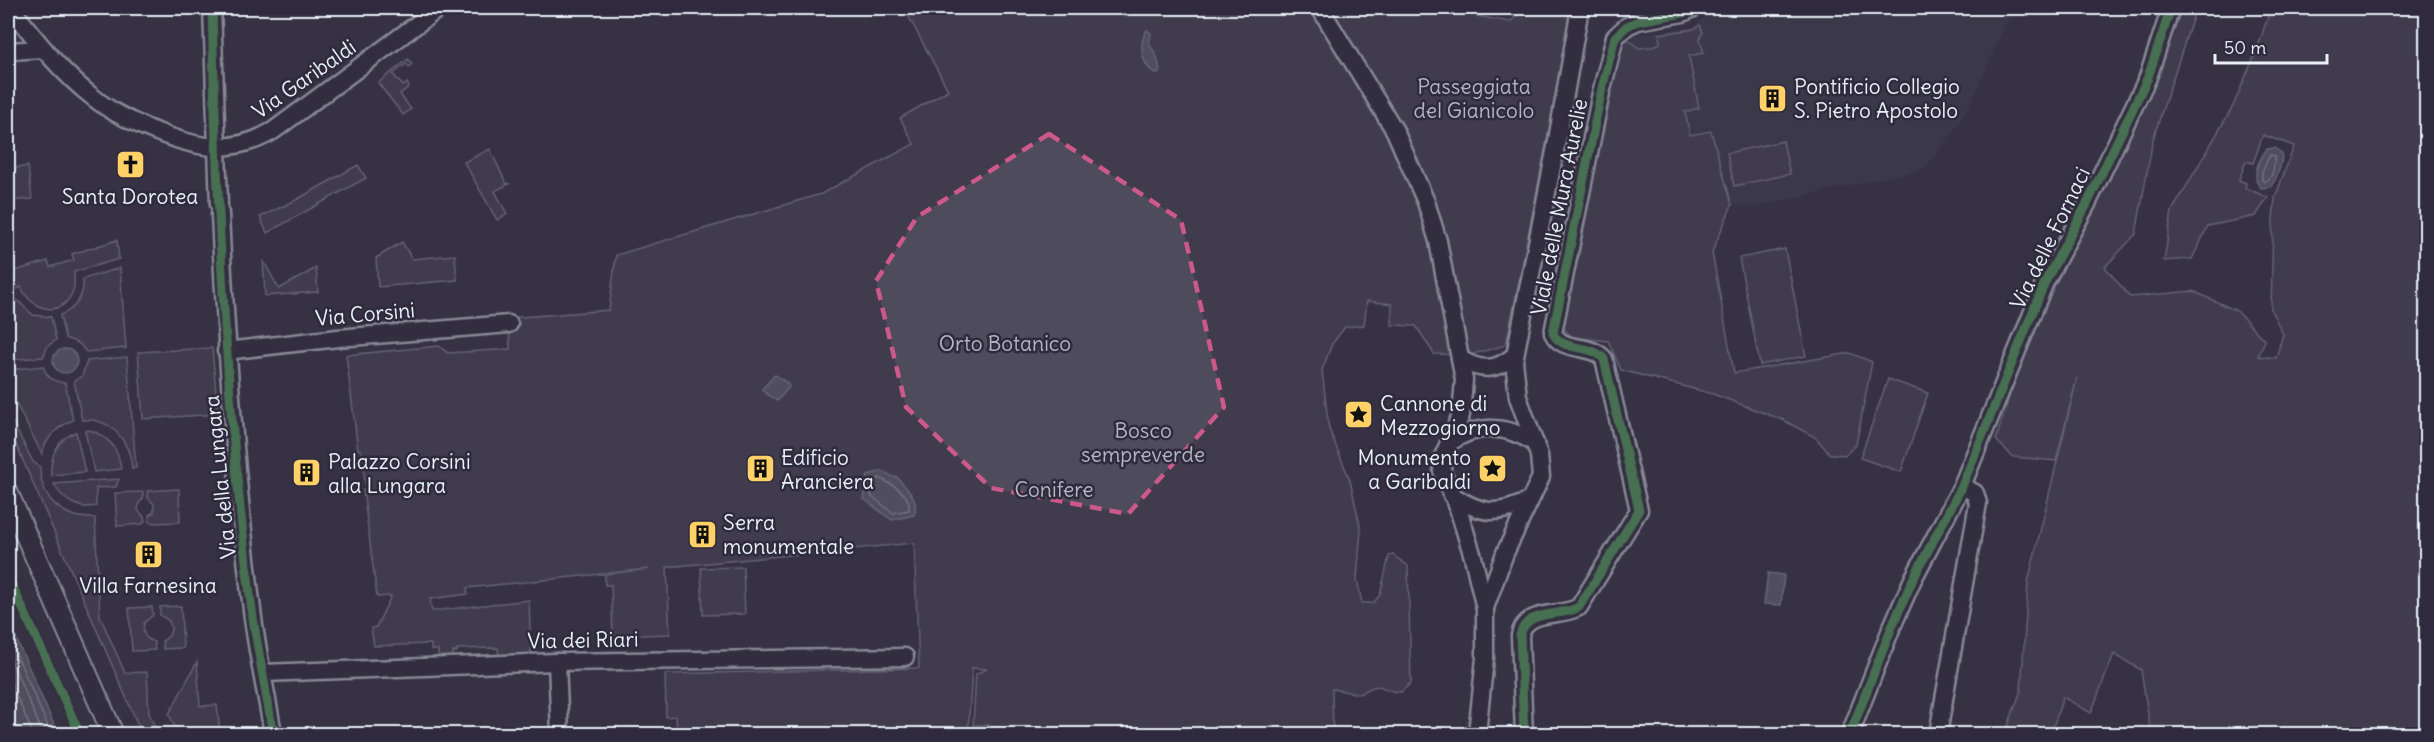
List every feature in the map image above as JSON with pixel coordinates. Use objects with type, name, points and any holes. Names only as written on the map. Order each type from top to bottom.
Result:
[{"type":"main road","points":[[8,494],[112,735]]},
{"type":"street","points":[[11,8],[63,71],[108,108],[131,121],[177,138],[216,147]]},
{"type":"street","name":"Via della Lungara","points":[[212,8],[226,351],[252,608],[273,735]]},
{"type":"street","name":"Via Garibaldi","points":[[216,147],[247,142],[273,131],[439,8]]},
{"type":"street","points":[[1320,8],[1389,122],[1421,188],[1437,235],[1462,360],[1463,403],[1461,415],[1443,456],[1442,471],[1473,557],[1485,609],[1485,658],[1477,735]]},
{"type":"street","points":[[1485,609],[1503,559],[1540,483],[1542,472],[1535,443],[1518,397],[1514,356],[1556,146],[1580,8]]},
{"type":"street","name":"Viale delle Mura Aurelie","points":[[1524,735],[1521,628],[1533,617],[1579,607],[1639,510],[1604,359],[1594,352],[1559,342],[1553,333],[1601,93],[1615,37],[1627,26],[1638,21],[1683,13],[1694,8]]},
{"type":"street","name":"Via delle Fornaci","points":[[1850,735],[1905,596],[1962,486],[2045,282],[2087,204],[2148,77],[2171,8]]},
{"type":"street","points":[[8,51],[44,49]]},
{"type":"street","name":"Via Corsini","points":[[226,351],[338,338],[509,324]]},
{"type":"street","points":[[1462,360],[1480,368],[1490,369],[1514,356]]},
{"type":"street","points":[[1450,442],[1472,430],[1486,428],[1511,431],[1535,443]]},
{"type":"street","points":[[1938,735],[1978,502],[1975,493],[1962,486]]},
{"type":"street","points":[[1452,495],[1471,506],[1490,512],[1509,509],[1530,500]]},
{"type":"street","name":"Via dei Riari","points":[[263,673],[557,662],[905,657]]},
{"type":"street","points":[[557,662],[560,735]]},
{"type":"highlighted area","points":[[1049,134],[1181,220],[1224,407],[1128,514],[991,488],[906,407],[876,281],[917,217]]},
{"type":"shaded area","points":[[1717,8],[2013,8],[1970,105],[1951,135],[1924,169],[1754,207],[1732,205],[1611,73],[1623,40],[1634,35],[1693,27]]},
{"type":"green space","name":"Orto Botanico","points":[[904,8],[1432,8],[1510,22],[1524,8],[1574,8],[1506,345],[1470,355],[1434,354],[1416,326],[1392,325],[1392,304],[1367,301],[1364,325],[1345,327],[1332,344],[1322,370],[1329,429],[1350,480],[1361,530],[1357,579],[1362,603],[1373,603],[1380,595],[1389,556],[1393,555],[1408,566],[1411,683],[1401,692],[1378,686],[1360,694],[1332,689],[1333,734],[989,734],[989,725],[973,725],[976,674],[987,669],[972,668],[968,734],[677,734],[676,716],[666,717],[665,674],[919,668],[914,543],[667,567],[670,634],[613,636],[611,585],[605,585],[605,574],[649,569],[467,588],[468,594],[430,599],[432,611],[529,600],[531,658],[499,659],[498,648],[457,649],[457,652],[453,652],[453,660],[438,660],[438,650],[431,650],[431,644],[374,646],[371,628],[376,627],[391,596],[377,597],[363,490],[366,489],[361,450],[358,450],[346,355],[439,346],[448,353],[510,349],[509,318],[609,310],[616,255],[821,194],[914,144],[900,118],[948,90]]},
{"type":"green space","points":[[2176,8],[2196,8],[2153,139],[2136,234],[2105,267],[2130,297],[2193,291],[2237,311],[2265,341],[2258,356],[2276,358],[2283,334],[2271,310],[2273,218],[2275,198],[2294,146],[2263,135],[2253,163],[2246,161],[2239,180],[2246,183],[2245,188],[2268,197],[2256,216],[2208,226],[2192,259],[2164,261],[2172,211],[2233,106],[2256,52],[2271,8],[2426,8],[2426,716],[2417,734],[2151,734],[2141,670],[2114,654],[2091,713],[2063,697],[2051,734],[2005,734],[2021,690],[2028,582],[2077,378],[2056,461],[2013,457],[1996,440],[2027,337]]},
{"type":"green space","points":[[1700,25],[1703,32],[1700,39],[1704,53],[1689,56],[1699,108],[1685,112],[1690,135],[1711,131],[1732,205],[1712,252],[1734,373],[1850,353],[1872,362],[1856,445],[1845,455],[1830,454],[1815,437],[1783,420],[1713,394],[1621,370],[1608,341],[1572,337],[1562,327],[1608,91],[1623,41],[1629,40],[1639,48],[1652,47],[1660,43],[1659,34],[1694,29]]},
{"type":"green space","points":[[408,59],[412,64],[409,67],[406,64],[393,74],[403,86],[407,83],[409,87],[400,94],[411,109],[403,115],[378,83]]},
{"type":"green space","points":[[1783,141],[1790,174],[1734,186],[1727,153]]},
{"type":"green space","points":[[490,149],[506,183],[509,184],[495,191],[507,214],[497,220],[464,162]]},
{"type":"green space","points":[[358,165],[366,178],[267,233],[260,217],[296,200]]},
{"type":"green space","points":[[28,166],[32,199],[9,201],[8,169]]},
{"type":"green space","points":[[117,240],[119,259],[74,272],[73,291],[62,306],[54,309],[39,306],[26,295],[21,287],[8,293],[8,273],[48,261],[50,267],[74,260],[72,254]]},
{"type":"green space","points":[[402,242],[412,259],[455,255],[457,280],[378,287],[376,258]]},
{"type":"green space","points":[[1785,249],[1806,356],[1760,365],[1739,258]]},
{"type":"green space","points":[[263,260],[279,289],[316,268],[318,292],[265,296]]},
{"type":"green space","points":[[120,268],[126,348],[86,352],[80,344],[65,338],[60,315],[70,310],[78,301],[81,296],[83,279]]},
{"type":"green space","points":[[17,300],[33,315],[51,317],[56,340],[48,346],[43,357],[8,360],[8,305]]},
{"type":"green space","points":[[212,348],[218,414],[143,419],[138,352]]},
{"type":"green space","points":[[127,357],[136,468],[132,469],[128,449],[118,433],[102,423],[82,420],[74,381],[82,376],[87,361]]},
{"type":"green space","points":[[43,366],[51,378],[65,383],[73,420],[53,433],[46,442],[42,454],[8,388],[8,370]]},
{"type":"green space","points":[[1888,379],[1928,393],[1901,472],[1860,458]]},
{"type":"green space","points":[[8,413],[33,462],[40,467],[44,489],[49,497],[63,511],[95,518],[100,616],[125,673],[147,672],[149,713],[158,734],[142,734],[8,426]]},
{"type":"green space","points":[[89,430],[112,444],[118,455],[121,469],[94,472],[85,431]]},
{"type":"green space","points":[[76,432],[85,472],[51,475],[53,455],[56,449],[64,439]]},
{"type":"green space","points":[[119,479],[116,487],[96,488],[96,506],[89,507],[77,505],[66,499],[54,484]]},
{"type":"green space","points":[[179,489],[180,522],[153,523],[149,521],[149,515],[154,512],[154,504],[148,498],[147,491]]},
{"type":"green space","points":[[143,492],[143,499],[139,503],[138,510],[145,521],[142,524],[117,526],[115,493]]},
{"type":"green space","points":[[743,567],[745,614],[703,615],[701,568]]},
{"type":"green space","points":[[181,606],[183,648],[163,649],[162,641],[169,635],[171,627],[169,621],[160,615],[160,607]]},
{"type":"green space","points":[[152,607],[153,615],[144,623],[143,629],[146,637],[154,642],[155,650],[132,651],[129,608]]},
{"type":"green space","points":[[197,662],[200,706],[217,705],[220,734],[178,734],[169,714]]},
{"type":"water","points":[[1147,30],[1151,33],[1149,44],[1156,54],[1160,69],[1158,74],[1148,66],[1143,55],[1144,35]]},
{"type":"water","points":[[2275,148],[2282,154],[2279,172],[2271,187],[2261,188],[2256,179],[2259,163],[2267,149]]},
{"type":"water","points":[[65,349],[74,352],[77,361],[74,370],[65,373],[56,370],[53,361],[56,352]]},
{"type":"water","points":[[775,375],[789,387],[777,401],[762,389]]},
{"type":"water","points":[[882,471],[897,477],[914,499],[914,515],[892,520],[864,499],[868,475]]},
{"type":"water","points":[[1768,573],[1784,575],[1781,605],[1764,604]]},
{"type":"water","points":[[8,620],[58,734],[8,734]]},
{"type":"cycle path","points":[[212,8],[220,237],[229,390],[253,618],[273,734]]},
{"type":"cycle path","points":[[1524,734],[1520,636],[1523,627],[1536,617],[1579,607],[1639,510],[1604,359],[1592,351],[1563,343],[1553,333],[1601,93],[1615,37],[1627,26],[1638,21],[1683,13],[1694,8]]},
{"type":"cycle path","points":[[1850,734],[1913,579],[1962,486],[2045,282],[2087,204],[2148,77],[2171,8]]},
{"type":"cycle path","points":[[8,576],[80,734]]},
{"type":"place","name":"Pontificio Collegio S. Pietro Apostolo","points":[[1773,98]]},
{"type":"place","name":"Santa Dorotea","points":[[130,165]]},
{"type":"place","name":"Cannone di Mezzogiorno","points":[[1359,415]]},
{"type":"place","name":"Edificio Aranciera","points":[[760,469]]},
{"type":"place","name":"Monumento a Garibaldi","points":[[1492,469]]},
{"type":"place","name":"Palazzo Corsini alla Lungara","points":[[307,473]]},
{"type":"place","name":"Serra monumentale","points":[[702,534]]},
{"type":"place","name":"Villa Farnesina","points":[[148,554]]},
{"type":"park label","name":"Passeggiata del Gianicolo","points":[[1474,98]]},
{"type":"park label","name":"Bosco sempreverde","points":[[1143,442]]},
{"type":"park label","name":"Conifere","points":[[1054,489]]}]
